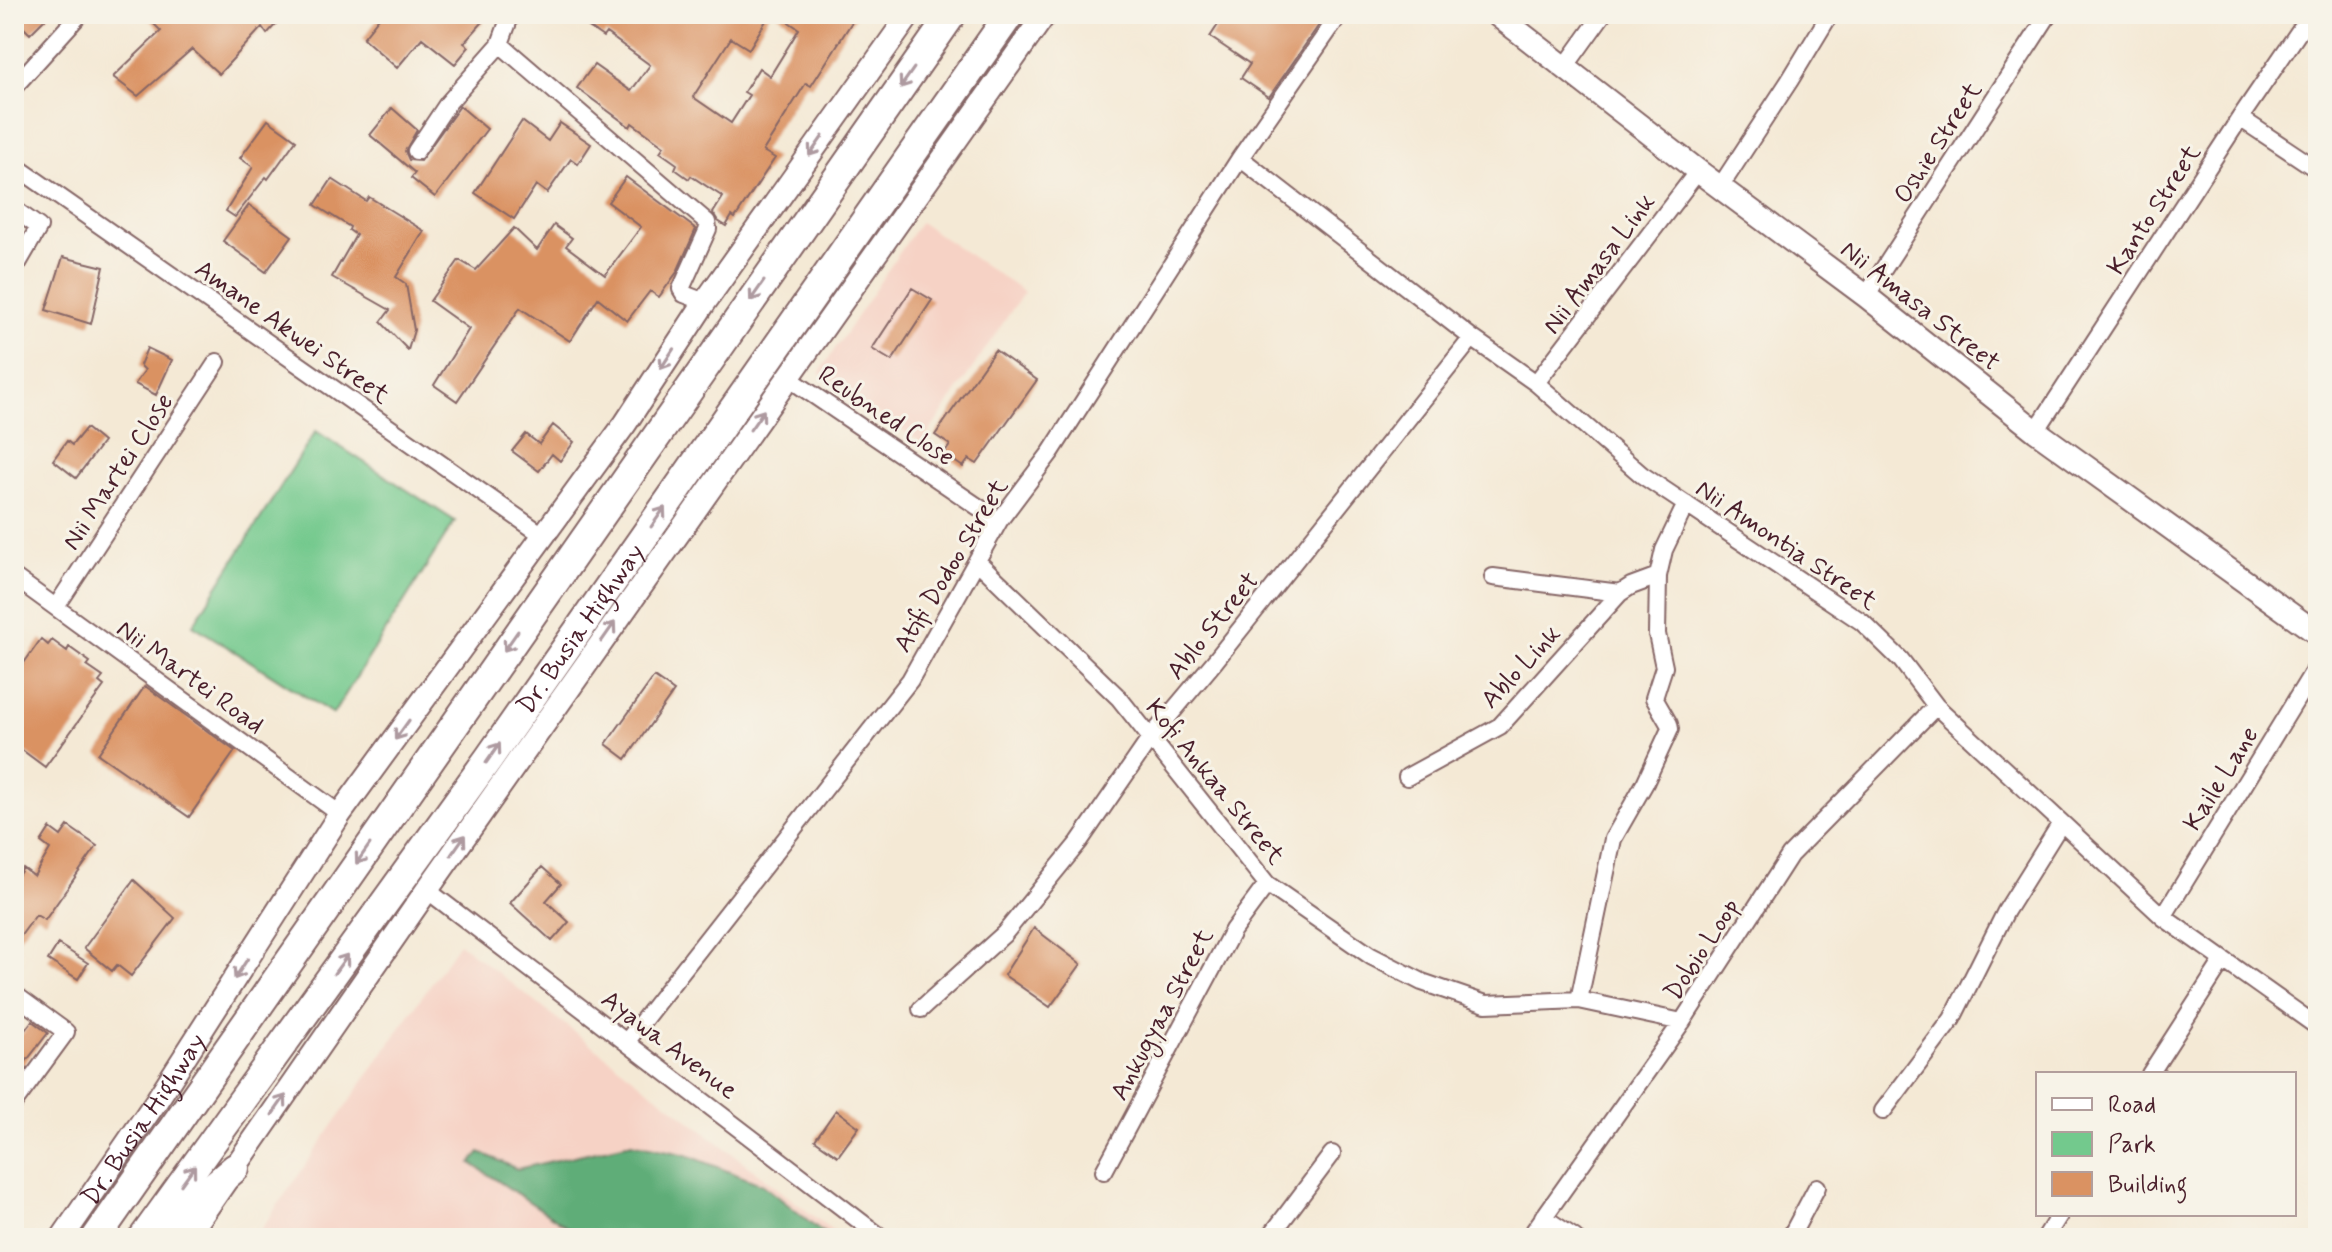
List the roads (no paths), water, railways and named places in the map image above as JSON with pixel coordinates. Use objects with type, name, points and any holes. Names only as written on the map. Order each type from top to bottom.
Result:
[{"type":"highway","name":"Dr. Busia Highway","points":[[96,1238],[952,14]]},
{"type":"highway","name":"Dr. Busia Highway","points":[[143,1238],[489,758],[1010,14]]},
{"type":"highway","points":[[153,1238],[235,1168]]},
{"type":"street","points":[[14,87],[80,14]]},
{"type":"street","points":[[416,151],[448,103],[500,44],[511,14]]},
{"type":"street","name":"Dr. Busia Highway","points":[[62,1238],[157,1100],[340,814],[625,424],[705,302],[910,14]]},
{"type":"street","name":"Dr. Busia Highway","points":[[186,1238],[787,377],[1045,14]]},
{"type":"street","name":"Atifi Dodoo Street","points":[[627,1041],[910,680],[999,521],[1051,452],[1240,158],[1340,14]]},
{"type":"street","name":"Nii Amasa Street","points":[[1496,14],[1698,171],[1866,296],[2036,431],[2318,634]]},
{"type":"street","points":[[1565,67],[1603,14]]},
{"type":"street","points":[[1720,187],[1830,14]]},
{"type":"street","name":"Oshie Street","points":[[1866,296],[2049,14]]},
{"type":"street","name":"Kanto Street","points":[[2036,431],[2311,14]]},
{"type":"street","points":[[500,44],[707,222],[708,229],[681,289],[684,294],[705,302]]},
{"type":"street","points":[[2240,118],[2318,170]]},
{"type":"street","name":"Nii Amontia Street","points":[[1240,158],[1472,338],[1536,383],[1642,475],[1862,622],[1901,660],[1936,706],[2163,917],[2222,962],[2318,1027]]},
{"type":"street","name":"Amane Akwei Street","points":[[14,165],[544,536]]},
{"type":"street","name":"Nii Amasa Link","points":[[1536,383],[1698,171]]},
{"type":"street","points":[[14,209],[39,227],[14,270]]},
{"type":"street","name":"Ablo Street","points":[[921,1009],[1004,934],[1079,842],[1152,736],[1472,338]]},
{"type":"street","name":"Nii Martei Close","points":[[56,607],[217,362]]},
{"type":"street","name":"Reubned Close","points":[[787,377],[999,521]]},
{"type":"street","points":[[1579,1000],[1613,839],[1645,783],[1670,729],[1654,698],[1664,667],[1657,634],[1658,576],[1664,550],[1686,504]]},
{"type":"street","name":"Kofi Ankaa Street","points":[[978,562],[1119,698],[1267,884],[1371,956],[1422,982],[1486,1004],[1579,1000],[1682,1022]]},
{"type":"street","name":"Ablo Link","points":[[1407,777],[1500,726],[1620,593],[1658,576]]},
{"type":"street","name":"Nii Martei Road","points":[[14,577],[340,814]]},
{"type":"street","points":[[1493,577],[1620,593]]},
{"type":"street","name":"Kaile Lane","points":[[2163,917],[2318,664]]},
{"type":"street","name":"Dobio Loop","points":[[1529,1238],[1682,1022],[1790,855],[1936,706]]},
{"type":"street","points":[[1883,1111],[1952,1019],[2006,911],[2061,823]]},
{"type":"street","name":"Ankugyaa Street","points":[[1104,1171],[1233,930],[1267,884]]},
{"type":"street","name":"Ayawa Avenue","points":[[427,890],[882,1238]]},
{"type":"street","points":[[2151,1072],[2222,962]]},
{"type":"street","points":[[14,994],[66,1032],[14,1103]]},
{"type":"street","points":[[1269,1238],[1332,1154]]},
{"type":"street","points":[[1790,1238],[1817,1187]]},
{"type":"street","points":[[2045,1238],[2059,1216]]},
{"type":"street","points":[[1543,1217],[1575,1238]]}]
